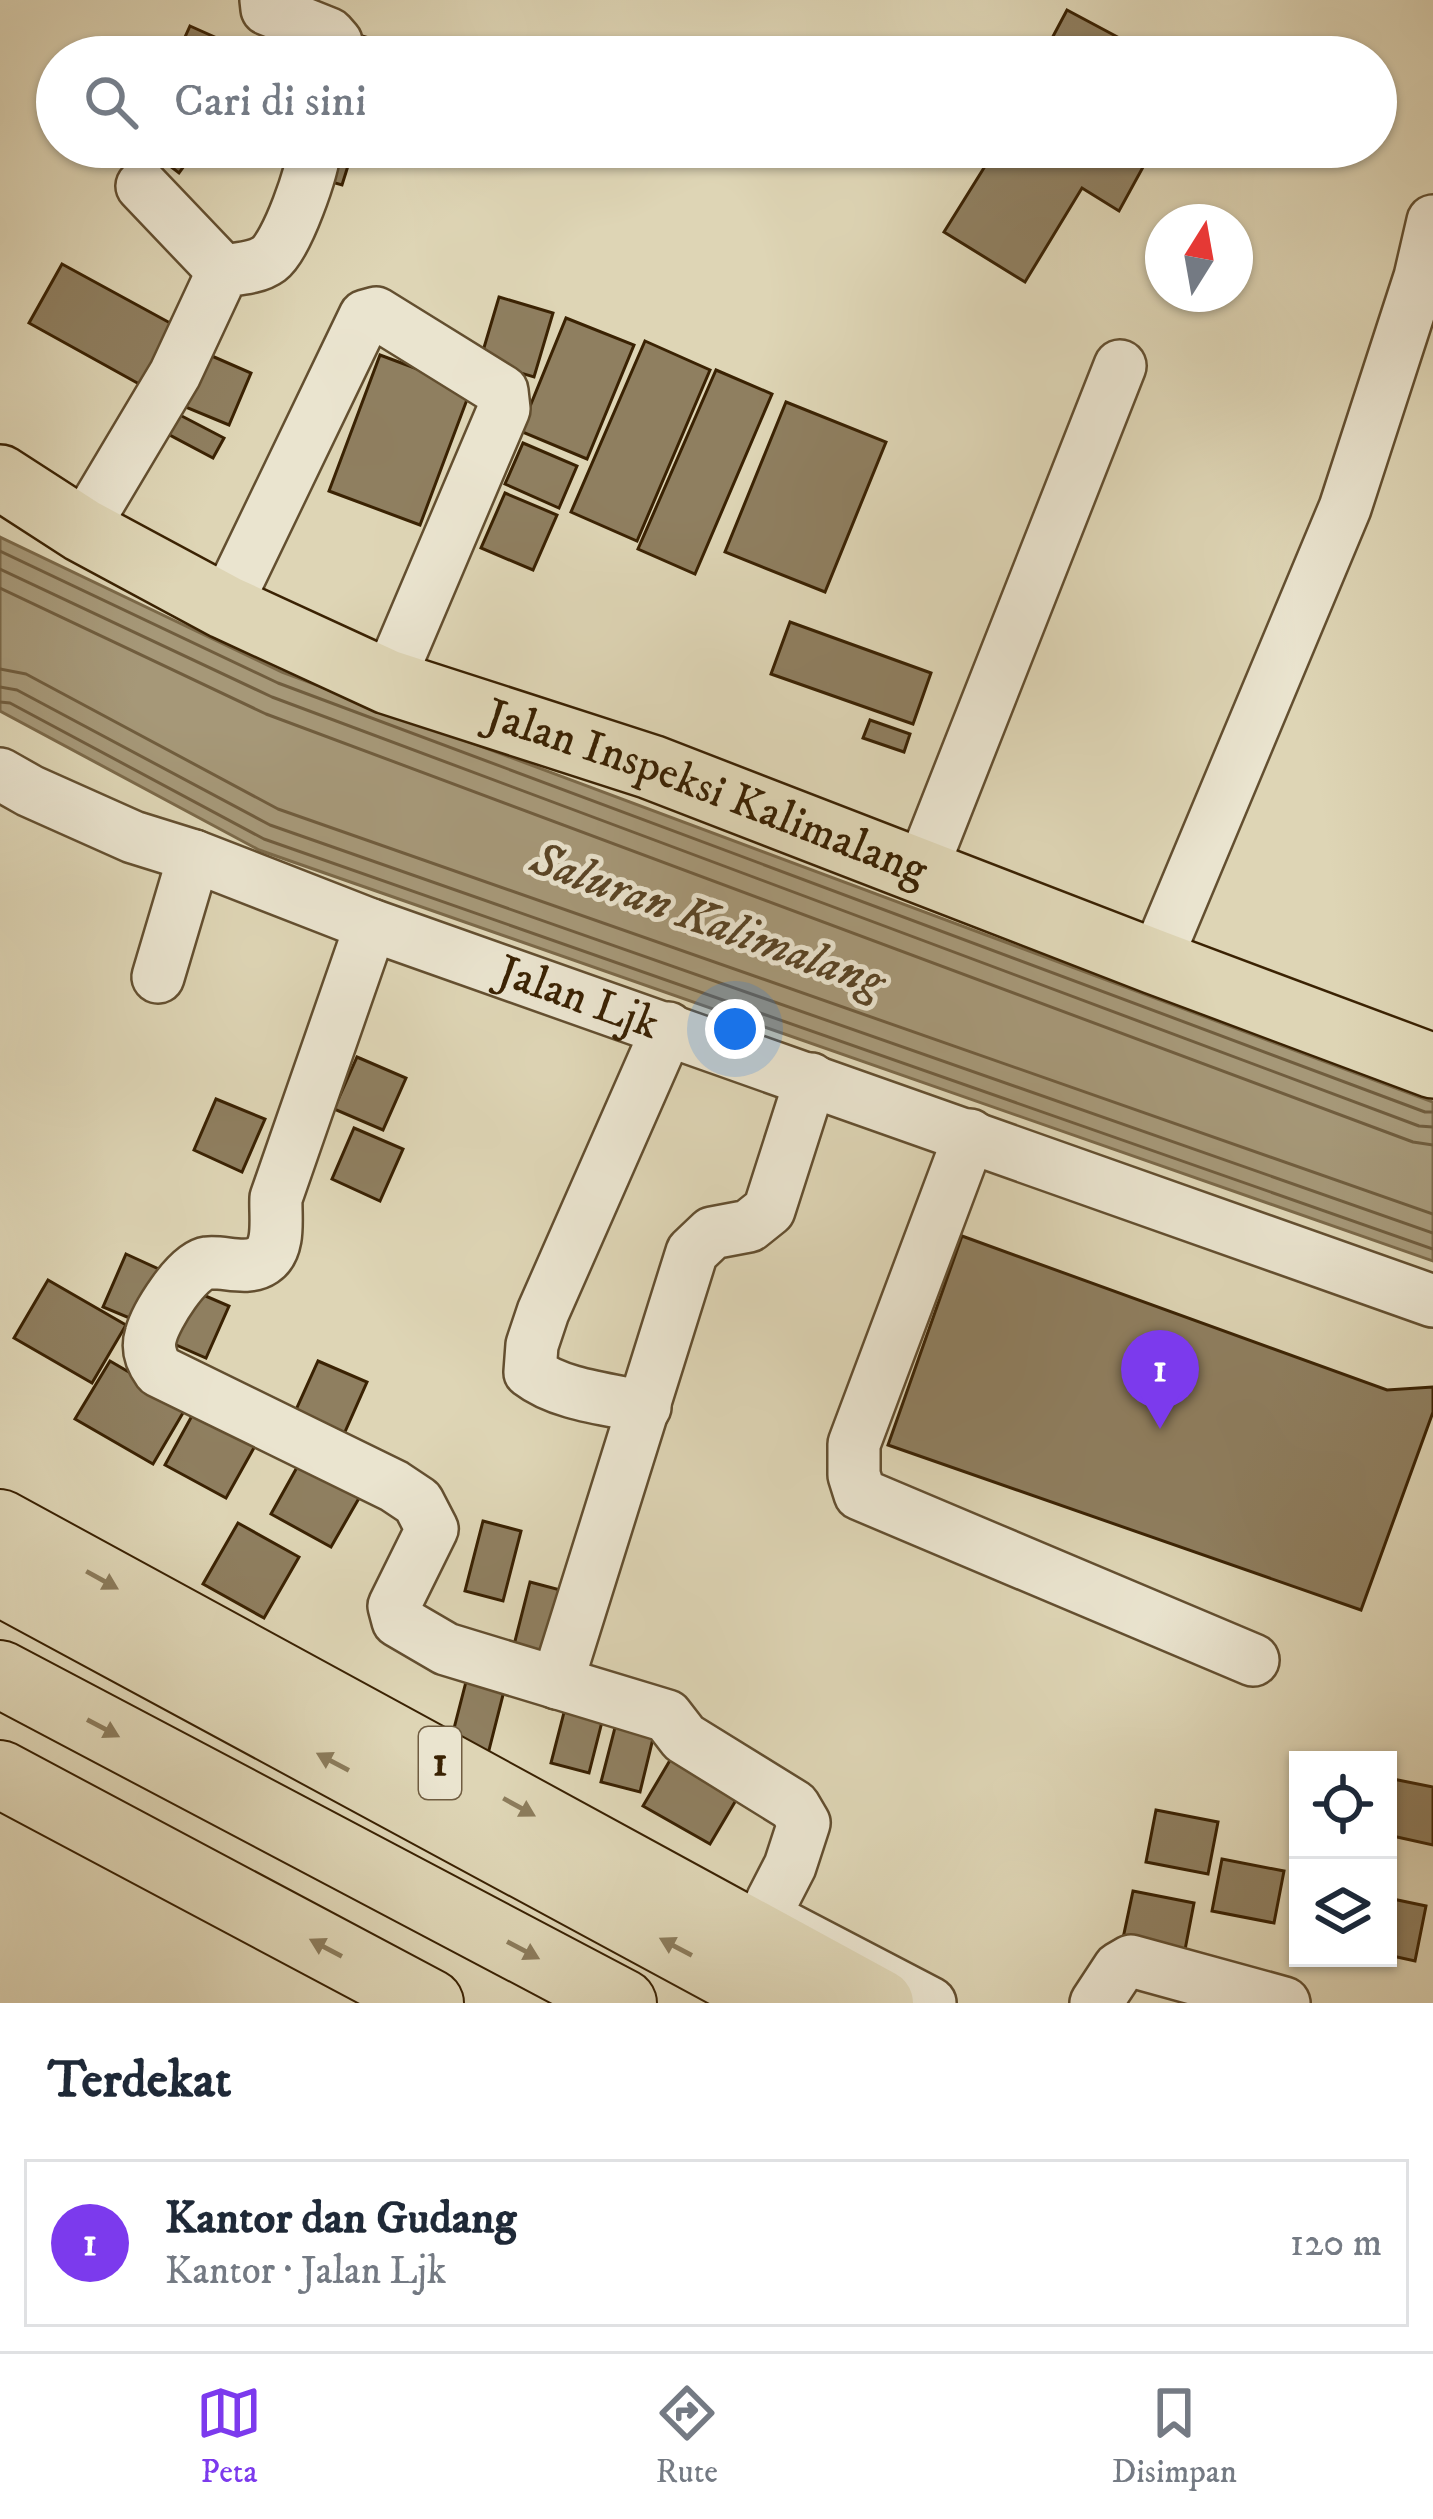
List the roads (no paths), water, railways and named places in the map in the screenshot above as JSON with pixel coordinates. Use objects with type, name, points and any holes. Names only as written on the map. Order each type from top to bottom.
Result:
[{"type":"highway","name":"1","points":[[0,1523],[880,2003]]},
{"type":"highway","name":"1","points":[[0,1582],[779,2003]]},
{"type":"highway","points":[[0,1674],[623,2003]]},
{"type":"highway","points":[[0,1774],[430,2003]]},
{"type":"main road","name":"Jalan Inspeksi Kalimalang","points":[[0,477],[82,530],[225,607],[388,682],[651,767],[1433,1066]]},
{"type":"street","points":[[266,0],[267,10],[331,36]]},
{"type":"street","points":[[223,272],[273,258],[313,168]]},
{"type":"street","points":[[142,186],[223,272]]},
{"type":"street","points":[[1155,962],[1345,508],[1420,278],[1433,221]]},
{"type":"street","points":[[82,530],[175,374],[223,272]]},
{"type":"street","points":[[225,607],[365,316],[376,313],[502,391],[504,409],[388,682]]},
{"type":"street","points":[[921,871],[1120,367]]},
{"type":"street","name":"Jalan Ljk","points":[[0,774],[133,836],[371,925],[1433,1301]]},
{"type":"street","points":[[158,976],[194,856]]},
{"type":"street","points":[[371,925],[276,1198],[274,1244],[259,1263],[206,1263],[191,1270],[151,1334],[151,1360],[159,1370],[418,1502],[432,1529],[394,1606],[398,1621],[446,1649],[667,1716],[684,1738],[794,1806],[804,1823],[769,1919],[930,2003]]},
{"type":"street","points":[[645,1407],[560,1387],[530,1372],[532,1345],[543,1312],[668,1028]]},
{"type":"street","points":[[557,1684],[692,1252],[712,1233],[749,1226],[769,1210],[811,1079]]},
{"type":"street","points":[[970,1135],[854,1444],[854,1475],[860,1494],[1253,1660]]},
{"type":"street","points":[[1096,2003],[1119,1968],[1132,1961],[1284,2003]]},
{"type":"water","name":"Saluran Kalimalang","points":[[0,537],[282,672],[1433,1102],[1433,1261],[259,850],[0,711]]},
{"type":"place","name":"Kantor dan Gudang","points":[[1160,1429]]}]
